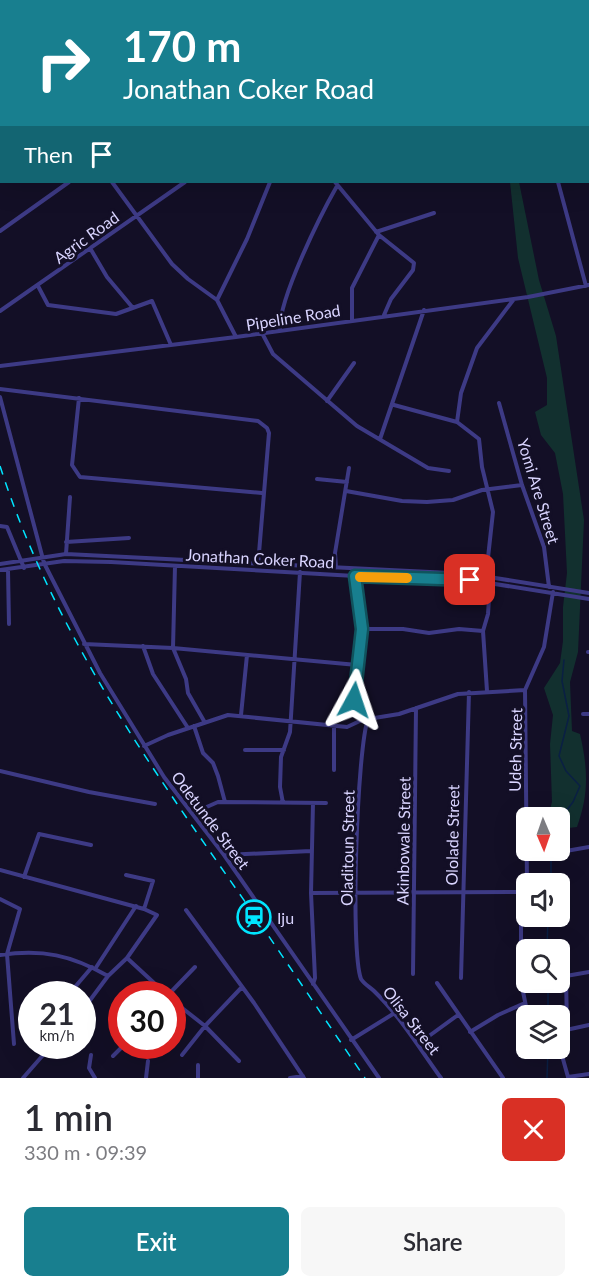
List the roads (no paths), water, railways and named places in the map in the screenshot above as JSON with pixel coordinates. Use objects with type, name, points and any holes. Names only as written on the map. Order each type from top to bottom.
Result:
[{"type":"street","points":[[0,231],[68,183]]},
{"type":"street","points":[[113,183],[135,216],[179,272],[217,300],[236,337]]},
{"type":"street","name":"Agric Road","points":[[0,311],[184,183]]},
{"type":"street","points":[[217,300],[248,239],[270,183]]},
{"type":"street","points":[[558,183],[587,286]]},
{"type":"street","points":[[280,330],[280,313],[336,184],[378,233],[414,263],[415,267],[391,299],[384,316]]},
{"type":"street","points":[[352,320],[352,288],[378,233],[434,213]]},
{"type":"street","points":[[90,248],[107,276],[133,308]]},
{"type":"street","points":[[38,286],[45,302],[52,306],[90,308],[106,314],[116,314],[152,301],[171,345]]},
{"type":"street","name":"Pipeline Road","points":[[0,366],[236,337],[544,295],[587,286]]},
{"type":"street","points":[[457,422],[461,393],[477,348],[514,299]]},
{"type":"street","points":[[381,439],[424,310]]},
{"type":"street","points":[[262,333],[273,354],[351,422],[381,439],[386,446],[428,468],[448,471]]},
{"type":"street","points":[[327,401],[354,363]]},
{"type":"street","points":[[0,389],[258,421],[267,428],[269,433],[262,492],[258,565]]},
{"type":"street","name":"Odetunde Street","points":[[0,397],[44,563],[84,644],[164,777],[225,855],[379,1078]]},
{"type":"street","points":[[79,398],[72,465],[80,477],[262,492]]},
{"type":"street","name":"Yomi Are Street","points":[[499,403],[522,485],[544,547],[549,587]]},
{"type":"street","points":[[394,405],[457,422],[479,439],[493,512],[486,576]]},
{"type":"street","points":[[336,568],[335,553],[349,468]]},
{"type":"street","points":[[316,479],[347,482]]},
{"type":"street","points":[[346,492],[427,502],[453,500],[488,490],[522,485]]},
{"type":"street","points":[[66,554],[70,498]]},
{"type":"street","points":[[0,526],[7,527],[24,568]]},
{"type":"street","points":[[66,542],[116,541],[129,538]]},
{"type":"street","name":"Jonathan Coker Road","points":[[0,564],[66,554],[486,576],[589,594]]},
{"type":"street","name":"Jonathan Coker Road","points":[[0,570],[64,561],[470,580],[589,599]]},
{"type":"street","points":[[175,566],[173,648],[186,679],[188,693],[204,722]]},
{"type":"street","points":[[8,570],[9,624]]},
{"type":"street","points":[[283,802],[280,787],[284,750],[289,739],[291,722],[300,572]]},
{"type":"street","points":[[355,576],[362,629],[354,700],[362,720]]},
{"type":"street","points":[[487,691],[483,631],[488,614],[490,584]]},
{"type":"street","points":[[144,746],[218,717],[241,715],[334,728],[352,726],[362,720],[416,708],[436,699],[469,692],[525,690],[544,647],[553,592]]},
{"type":"street","points":[[362,629],[403,629],[429,633],[459,629],[483,631]]},
{"type":"street","points":[[84,644],[173,648],[357,665]]},
{"type":"street","points":[[142,646],[153,674],[188,728]]},
{"type":"street","points":[[241,715],[247,655]]},
{"type":"street","name":"Udeh Street","points":[[525,690],[526,807]]},
{"type":"street","name":"Ololade Street","points":[[461,978],[469,692]]},
{"type":"street","name":"Akinbowale Street","points":[[413,974],[413,823],[418,755],[416,708]]},
{"type":"street","points":[[583,714],[589,714]]},
{"type":"street","name":"Oladitoun Street","points":[[361,979],[357,944],[357,894],[361,759],[368,719]]},
{"type":"street","points":[[194,726],[203,753],[213,763],[225,802]]},
{"type":"street","points":[[334,728],[334,770]]},
{"type":"street","points":[[245,750],[284,750]]},
{"type":"street","points":[[0,771],[88,792],[155,804]]},
{"type":"street","points":[[193,813],[212,803],[225,802],[326,803]]},
{"type":"street","points":[[313,803],[311,850],[315,978],[313,984]]},
{"type":"street","points":[[24,877],[39,834],[91,845]]},
{"type":"street","points":[[570,851],[589,847]]},
{"type":"street","points":[[225,855],[311,850]]},
{"type":"street","points":[[0,870],[155,912],[156,917],[128,958],[108,976],[96,992]]},
{"type":"street","points":[[126,874],[153,881],[144,909]]},
{"type":"street","points":[[311,893],[516,892]]},
{"type":"street","points":[[0,899],[20,909],[7,954],[14,1044]]},
{"type":"street","points":[[82,981],[94,968],[136,906]]},
{"type":"street","points":[[186,910],[303,1077],[290,1078]]},
{"type":"street","points":[[470,1032],[498,1015],[525,1003],[521,982],[521,927]]},
{"type":"street","points":[[0,955],[57,954],[94,968],[108,976]]},
{"type":"street","points":[[128,958],[153,981]]},
{"type":"street","points":[[180,981],[195,967]]},
{"type":"street","points":[[566,1005],[566,976],[589,972]]},
{"type":"street","name":"Olisa Street","points":[[361,979],[418,1044],[441,1078]]},
{"type":"street","points":[[437,983],[503,1078]]},
{"type":"street","points":[[186,1050],[242,987]]},
{"type":"street","points":[[186,1011],[205,1026],[239,1061]]},
{"type":"street","points":[[351,1040],[393,1014]]},
{"type":"street","points":[[418,1044],[458,1016]]},
{"type":"street","points":[[570,1029],[589,1025]]},
{"type":"street","points":[[23,1078],[40,1059]]},
{"type":"street","points":[[90,1059],[89,1068],[95,1078]]},
{"type":"street","points":[[563,1059],[566,1075],[572,1078],[589,1074]]},
{"type":"street","points":[[146,1078],[148,1061]]},
{"type":"street","points":[[198,1065],[198,1078]]},
{"type":"waterway","points":[[564,660],[562,681],[569,716],[559,756],[566,771],[580,786],[569,807]]},
{"type":"waterway","points":[[551,861],[551,873]]},
{"type":"waterway","points":[[547,939],[548,927]]},
{"type":"waterway","points":[[548,993],[548,1005]]},
{"type":"waterway","points":[[547,1078],[548,1059]]},
{"type":"railway","points":[[0,466],[49,588],[110,701],[180,809],[365,1078]]},
{"type":"place","name":"Iju","points":[[254,917]]}]
